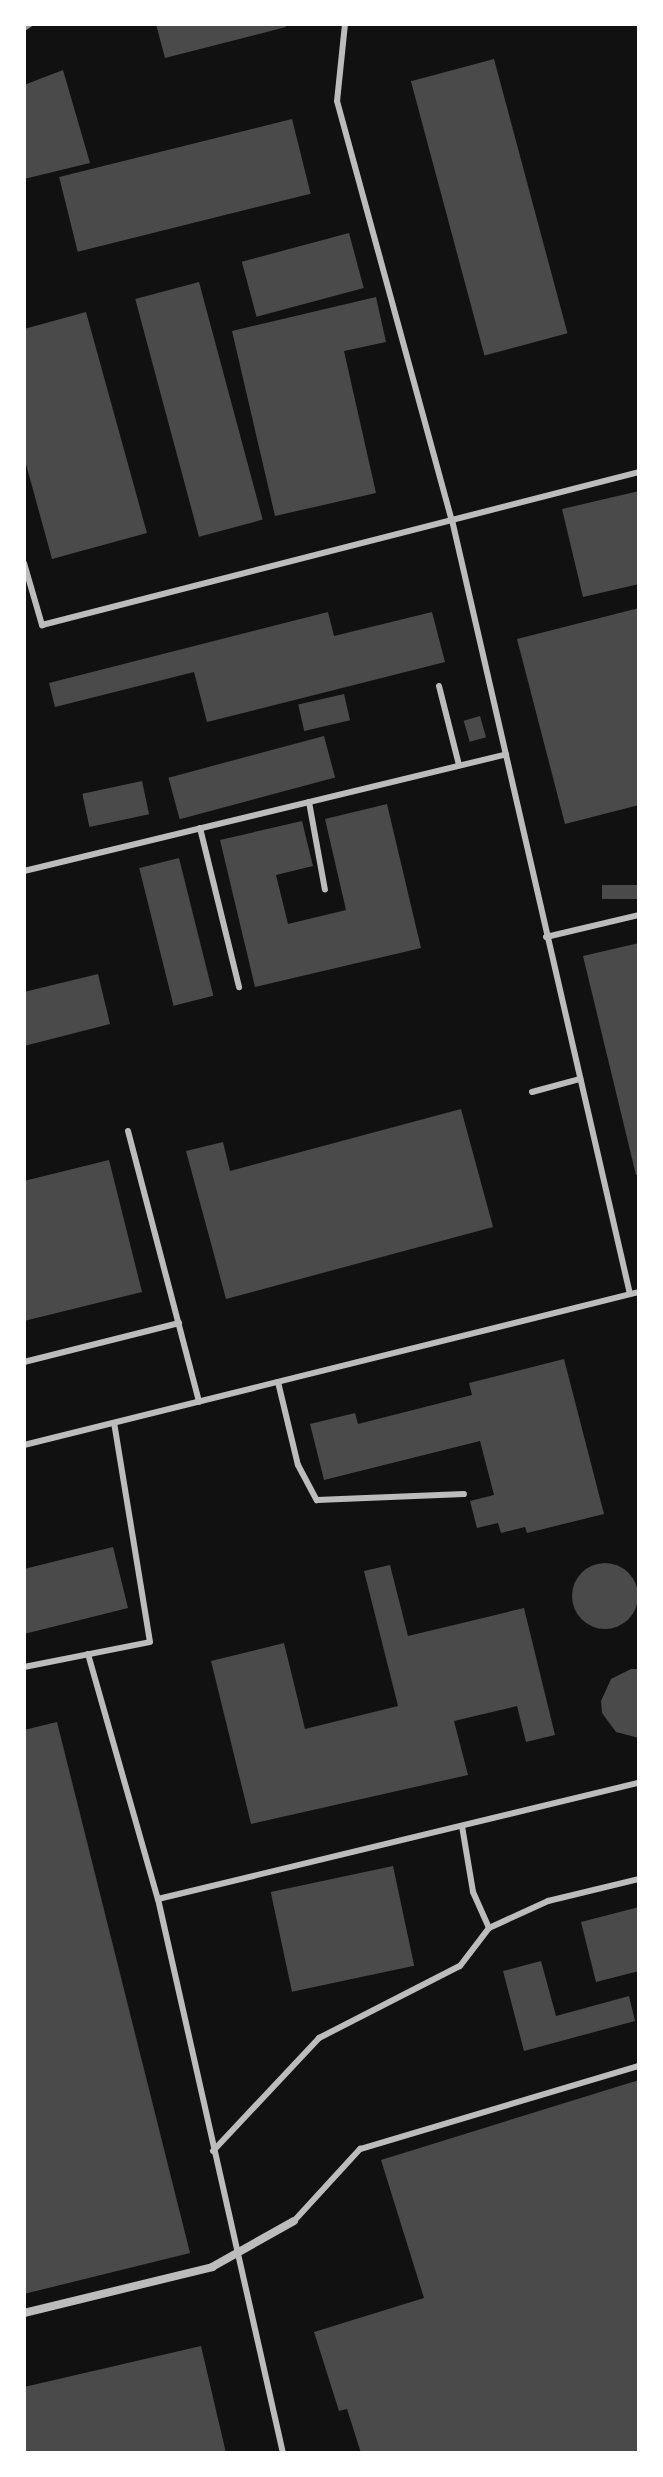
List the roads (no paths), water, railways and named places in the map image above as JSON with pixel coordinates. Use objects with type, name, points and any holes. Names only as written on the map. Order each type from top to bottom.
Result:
[{"type":"street","points":[[24,2313],[212,2267],[294,2221]]},
{"type":"lane","points":[[345,24],[337,101],[452,520],[630,1294]]},
{"type":"lane","points":[[24,563],[42,625],[639,472]]},
{"type":"lane","points":[[439,686],[459,765]]},
{"type":"lane","points":[[24,871],[506,754]]},
{"type":"lane","points":[[309,802],[325,890]]},
{"type":"lane","points":[[200,828],[239,987]]},
{"type":"lane","points":[[547,936],[639,915]]},
{"type":"lane","points":[[532,1092],[580,1079]]},
{"type":"lane","points":[[128,1131],[199,1402]]},
{"type":"lane","points":[[24,1445],[639,1292]]},
{"type":"lane","points":[[24,1362],[179,1323]]},
{"type":"lane","points":[[278,1382],[298,1465],[317,1500],[464,1494]]},
{"type":"lane","points":[[24,1667],[150,1642],[114,1423]]},
{"type":"lane","points":[[88,1654],[158,1899],[235,2255],[283,2453]]},
{"type":"lane","points":[[158,1899],[639,1783]]},
{"type":"lane","points":[[462,1826],[473,1892],[489,1928]]},
{"type":"lane","points":[[213,2151],[289,2063],[319,2038],[460,1966],[489,1928],[548,1901],[639,1879]]},
{"type":"lane","points":[[294,2221],[360,2149],[639,2066]]},
{"type":"railway","points":[[24,28],[30,24]]}]
